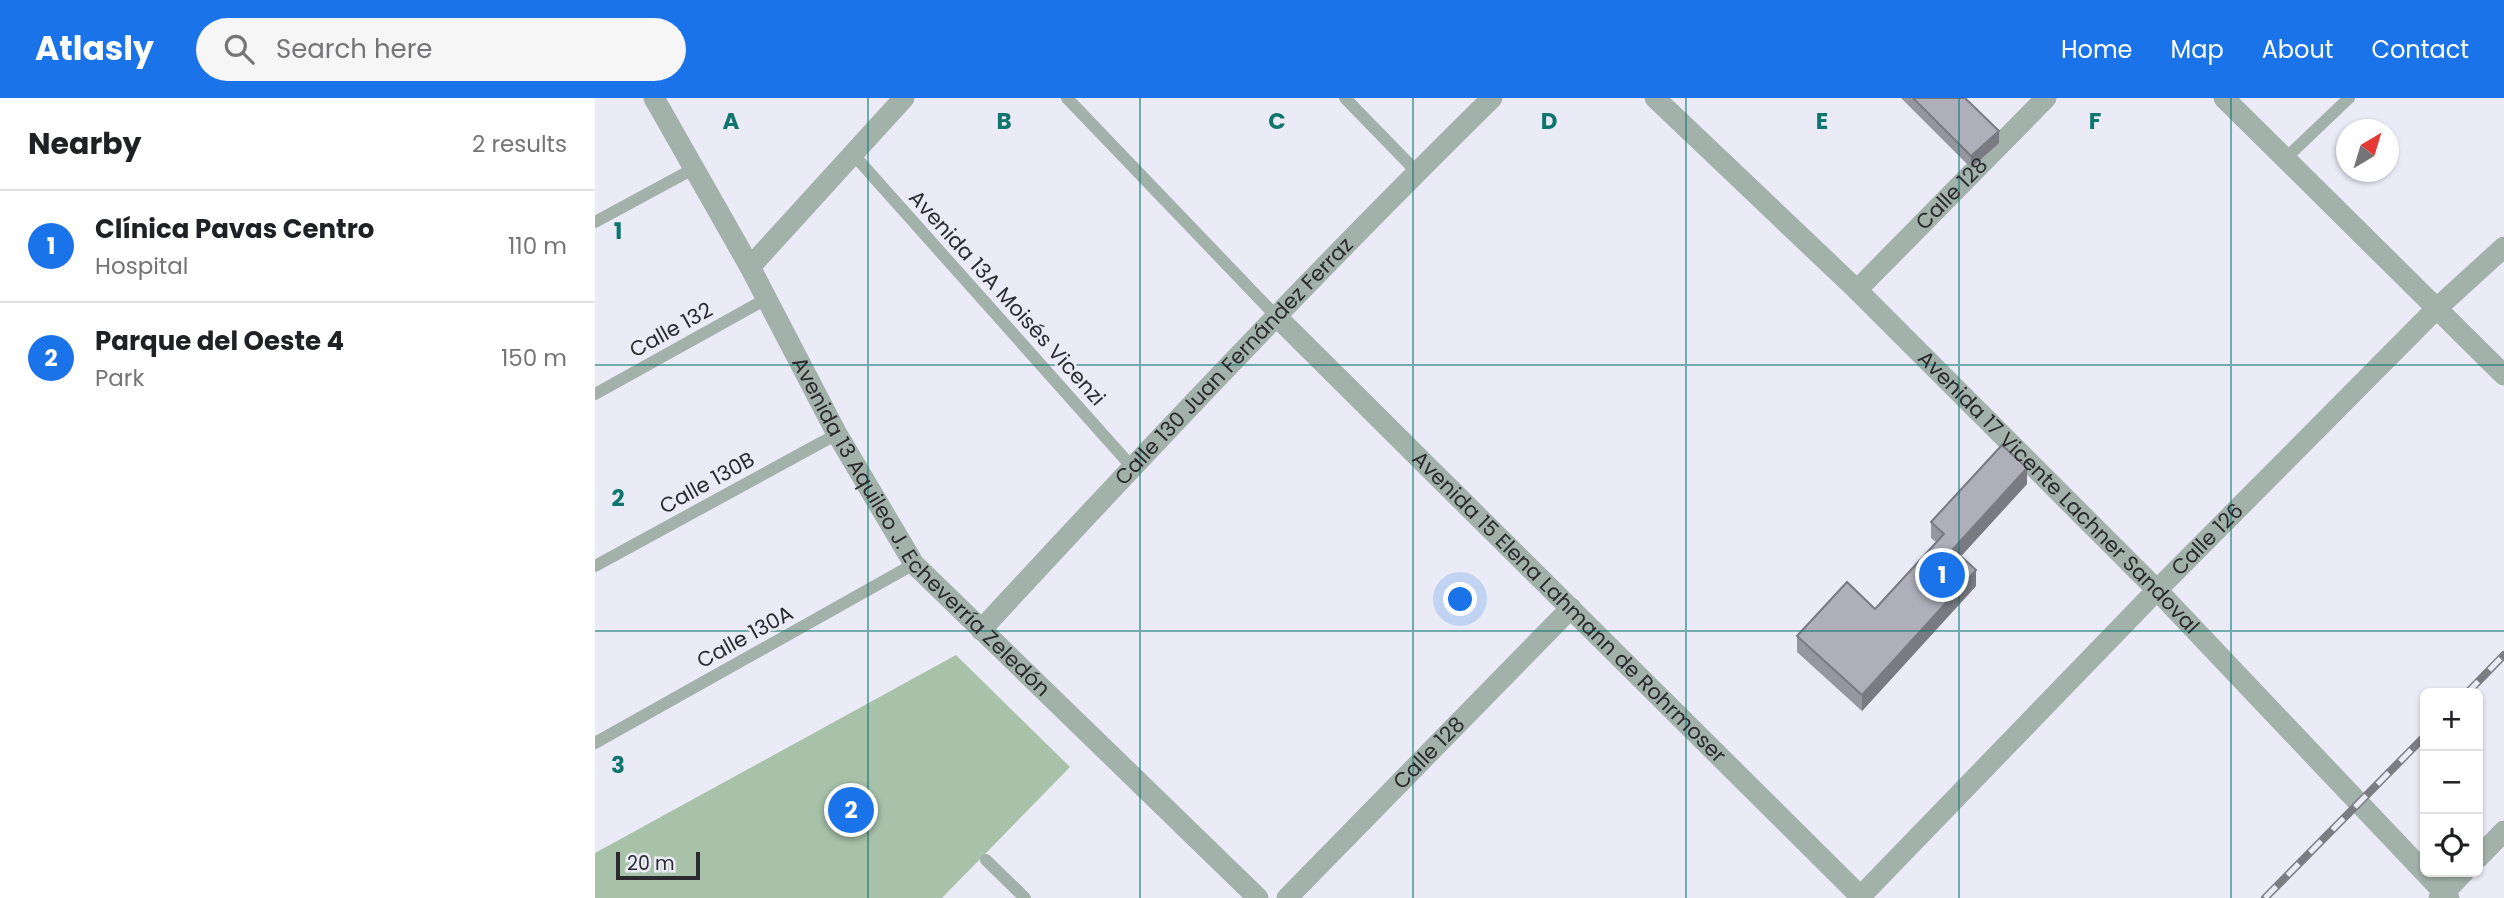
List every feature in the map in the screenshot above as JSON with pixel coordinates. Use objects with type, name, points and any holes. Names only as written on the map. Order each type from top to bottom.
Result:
[{"type":"street","name":"Avenida 13 Aquileo J. Echeverría Zeledón","points":[[654,98],[750,267],[837,434],[914,564],[1258,898]]},
{"type":"street","points":[[750,267],[904,98]]},
{"type":"street","name":"Calle 130 Juan Fernández Ferraz","points":[[981,630],[1276,316],[1492,98]]},
{"type":"street","name":"Avenida 17 Vicente Lachner Sandoval","points":[[1655,98],[1857,290],[2157,590],[2444,896]]},
{"type":"street","name":"Calle 128","points":[[1857,290],[2046,98]]},
{"type":"street","points":[[2224,98],[2504,374]]},
{"type":"street","name":"Calle 126","points":[[1860,897],[2157,590],[2437,309],[2504,247]]},
{"type":"street","name":"Avenida 15 Elena Lahmann de Rohrmoser","points":[[1276,316],[1860,897]]},
{"type":"street","name":"Calle 128","points":[[1287,898],[1571,608]]},
{"type":"street","points":[[2483,853],[2504,831]]},
{"type":"street","points":[[2444,896],[2460,877]]},
{"type":"lane","points":[[1067,98],[1276,316]]},
{"type":"lane","points":[[1345,98],[1417,172]]},
{"type":"lane","points":[[2285,159],[2349,98]]},
{"type":"lane","name":"Avenida 13A Moisés Vicenzi","points":[[853,155],[1132,467]]},
{"type":"lane","points":[[595,222],[693,169]]},
{"type":"lane","name":"Calle 132","points":[[595,394],[766,299]]},
{"type":"lane","name":"Calle 130B","points":[[595,566],[837,434]]},
{"type":"lane","name":"Calle 130A","points":[[595,743],[914,564]]},
{"type":"lane","points":[[986,860],[1025,898]]},
{"type":"green space","points":[[956,655],[1070,767],[942,898],[595,898],[595,853]]},
{"type":"building","points":[[1913,98],[1965,98],[1999,131],[1971,156]]},
{"type":"building","points":[[2002,445],[2027,468],[1953,549],[1976,570],[1862,695],[1797,636],[1847,582],[1875,609],[1944,534],[1931,522]]},
{"type":"railway","points":[[2472,688],[2504,655]]},
{"type":"railway","points":[[2265,898],[2420,741]]},
{"type":"place","name":"Clínica Pavas Centro","points":[[1942,575]]},
{"type":"place","name":"Parque del Oeste 4","points":[[851,810]]}]
